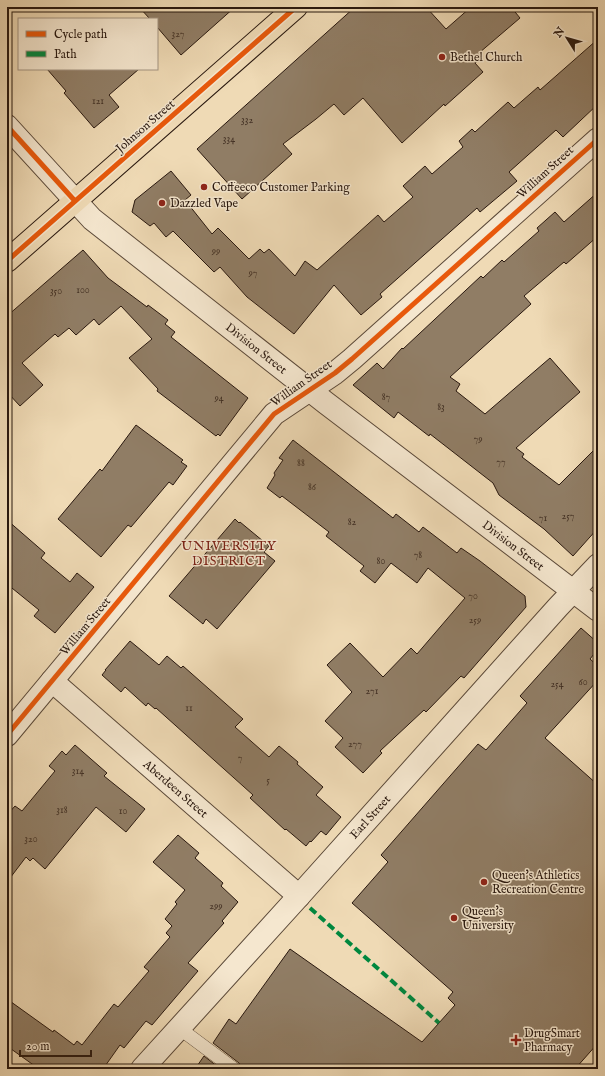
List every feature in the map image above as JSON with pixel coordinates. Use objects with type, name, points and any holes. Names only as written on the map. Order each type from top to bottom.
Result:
[{"type":"main road","name":"Johnson Street","points":[[7,260],[296,7]]},
{"type":"street","name":"Division Street","points":[[7,126],[92,219],[309,390],[598,610]]},
{"type":"street","name":"William Street","points":[[7,735],[274,414],[335,373],[352,359],[598,139]]},
{"type":"street","name":"Earl Street","points":[[142,1069],[598,565]]},
{"type":"street","name":"Aberdeen Street","points":[[52,681],[299,896]]},
{"type":"lane","points":[[179,1028],[234,1069]]},
{"type":"building","points":[[139,7],[235,7],[181,55],[158,28],[158,18],[149,18]]},
{"type":"building","points":[[355,7],[426,7],[446,29],[471,7],[511,7],[520,18],[479,53],[483,57],[475,63],[483,72],[445,106],[444,104],[402,143],[363,98],[344,115],[334,104],[283,144],[292,154],[242,199],[197,149]]},
{"type":"building","points":[[598,39],[598,104],[563,137],[556,130],[509,172],[517,181],[480,212],[477,208],[380,294],[382,297],[361,315],[334,285],[294,334],[247,297],[220,267],[214,272],[173,231],[166,237],[154,223],[150,226],[132,212],[135,200],[171,171],[191,195],[185,200],[212,234],[218,228],[249,259],[260,249],[264,253],[269,249],[295,276],[305,261],[317,270],[378,215],[384,222],[413,197],[403,186],[425,166],[432,174],[463,147],[459,141],[472,129],[475,132],[508,102],[514,108],[538,87],[540,90]]},
{"type":"building","points":[[48,70],[138,70],[109,95],[119,107],[94,128],[64,93],[66,91]]},
{"type":"building","points":[[598,192],[598,236],[566,264],[564,262],[524,296],[531,304],[450,377],[460,384],[456,391],[485,414],[550,358],[580,392],[516,448],[524,454],[522,457],[559,485],[598,446],[598,528],[573,556],[544,529],[499,495],[493,483],[430,434],[429,436],[398,412],[394,418],[353,385],[377,363],[383,369],[402,348],[403,349],[481,276],[483,278],[502,260],[504,262],[539,231],[537,228],[555,212],[564,222]]},
{"type":"building","points":[[83,250],[108,278],[147,307],[148,305],[168,320],[165,324],[175,332],[171,337],[248,398],[220,436],[218,434],[216,436],[157,391],[158,389],[129,358],[152,339],[121,306],[99,325],[94,319],[76,335],[69,328],[58,337],[55,334],[22,363],[43,385],[20,406],[7,392],[7,316]]},
{"type":"building","points":[[136,425],[183,460],[181,462],[187,466],[173,485],[169,482],[131,527],[128,525],[101,557],[58,519],[100,469],[102,471]]},
{"type":"building","points":[[293,440],[393,518],[396,514],[419,532],[423,527],[457,553],[461,548],[525,596],[526,607],[464,678],[461,676],[426,712],[424,710],[380,751],[382,753],[363,773],[335,747],[343,738],[325,721],[352,692],[327,665],[350,643],[383,677],[411,648],[417,654],[465,598],[428,568],[417,583],[391,563],[375,583],[360,571],[364,566],[326,536],[329,532],[282,496],[280,498],[267,488],[275,475],[274,473],[283,460],[279,458]]},
{"type":"building","points":[[235,519],[269,546],[264,552],[275,561],[217,629],[206,619],[203,624],[169,596]]},
{"type":"building","points":[[7,520],[45,553],[41,558],[70,582],[77,573],[94,587],[55,633],[34,616],[39,610],[7,584]]},
{"type":"building","name":"Queen's University","points":[[581,628],[598,643],[598,649],[590,659],[598,666],[598,680],[545,738],[598,785],[598,1043],[575,1069],[242,1068],[239,1063],[213,1043],[229,1019],[236,1024],[290,949],[422,1042],[455,1005],[448,998],[453,992],[352,903],[388,862],[381,855],[478,744],[486,750],[527,703],[520,696]]},
{"type":"building","points":[[130,641],[159,665],[167,656],[181,668],[183,666],[243,719],[235,727],[269,757],[279,746],[298,762],[297,764],[323,787],[316,795],[341,817],[326,835],[321,831],[306,846],[286,829],[285,830],[250,798],[253,795],[156,708],[155,709],[148,703],[146,706],[125,687],[121,692],[102,675]]},
{"type":"building","points":[[75,745],[107,773],[104,776],[145,809],[126,832],[96,807],[45,869],[33,858],[30,861],[26,857],[7,882],[7,815],[15,806],[22,811],[55,771],[49,766],[62,751],[66,755]]},
{"type":"building","points":[[178,835],[199,853],[195,858],[223,883],[221,886],[238,902],[222,921],[224,923],[188,963],[198,971],[152,1025],[146,1021],[124,1048],[120,1045],[103,1069],[39,1069],[7,1046],[7,999],[74,1045],[77,1041],[82,1045],[114,1004],[118,1007],[149,971],[144,967],[170,937],[166,933],[172,926],[165,919],[177,904],[175,902],[185,890],[153,862]]},
{"type":"building","points":[[204,1056],[218,1067],[216,1069],[195,1069]]},
{"type":"marked path","points":[[310,908],[439,1023]]},
{"type":"cycle path","points":[[7,261],[296,7]]},
{"type":"cycle path","points":[[7,126],[75,201]]},
{"type":"cycle path","points":[[7,735],[274,414],[335,373],[352,359],[598,139]]},
{"type":"place","name":"Bethel Church","points":[[442,57]]},
{"type":"place","name":"Coffeeco Customer Parking","points":[[204,187]]},
{"type":"place","name":"Dazzled Vape","points":[[162,203]]},
{"type":"place","name":"Queen's Athletics Recreation Centre","points":[[484,882]]},
{"type":"place","name":"Queen's University","points":[[454,918]]},
{"type":"place","name":"DrugSmart Pharmacy","points":[[516,1040]]},
{"type":"district","name":"UNIVERSITY DISTRICT","points":[[229,552]]}]
